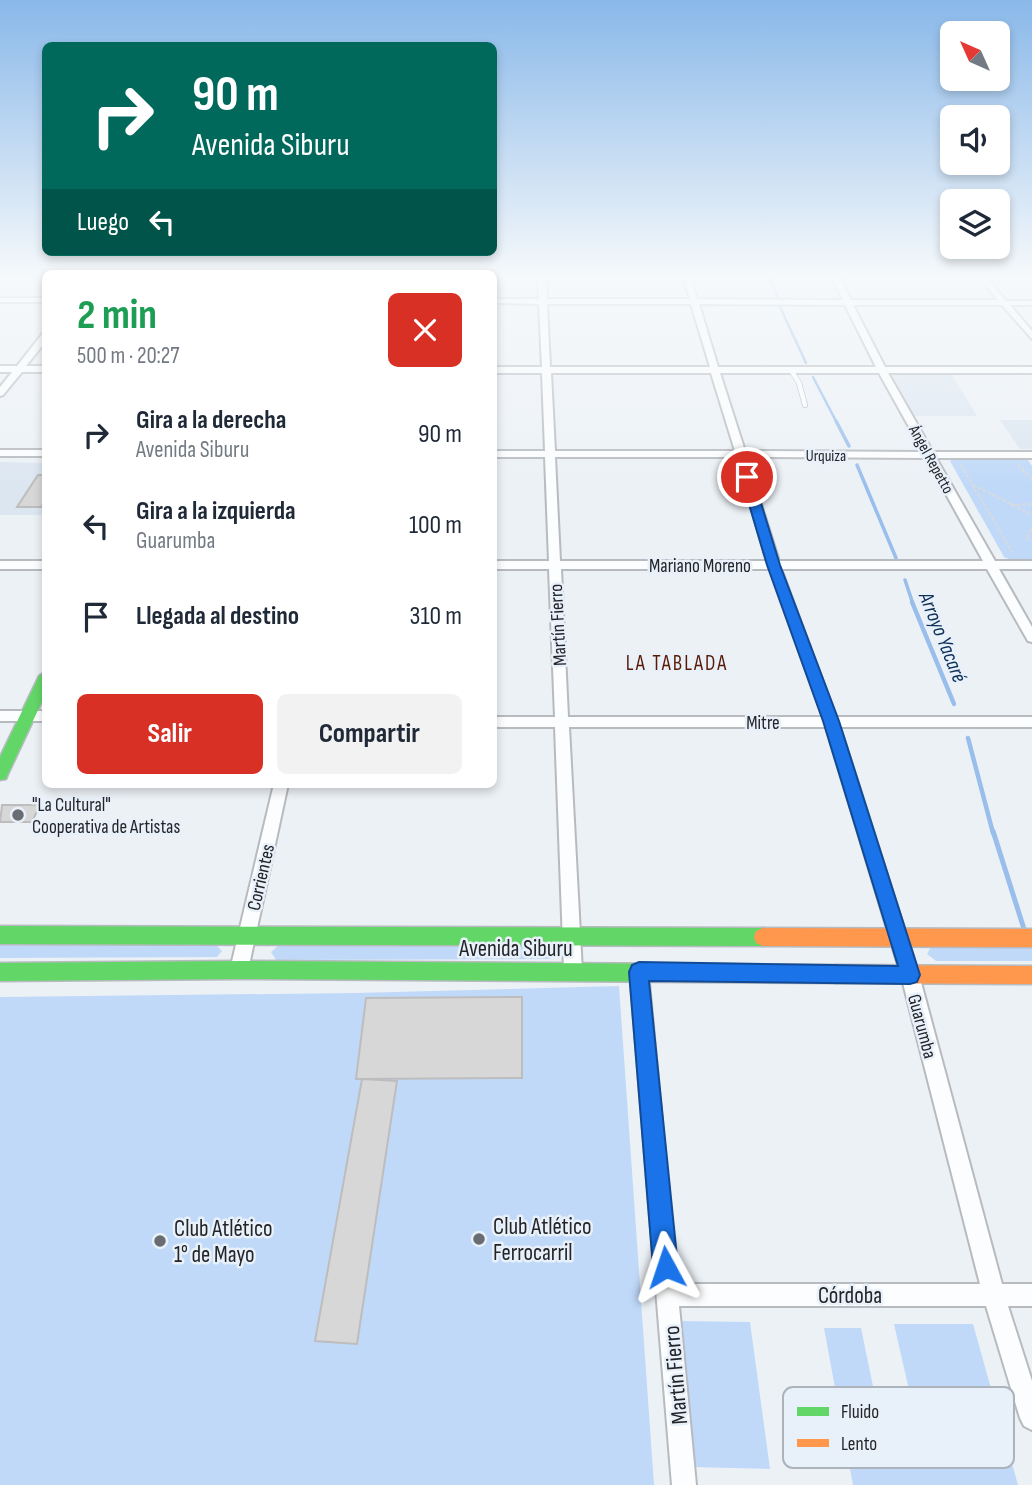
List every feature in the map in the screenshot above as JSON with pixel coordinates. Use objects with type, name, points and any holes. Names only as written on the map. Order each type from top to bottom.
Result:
[{"type":"main road","points":[[0,774],[42,684]]},
{"type":"main road","name":"Avenida Siburu","points":[[0,935],[1032,938]]},
{"type":"main road","name":"Avenida Siburu","points":[[0,972],[239,970],[1032,975]]},
{"type":"street","points":[[0,393],[36,347]]},
{"type":"street","name":"Martín Fierro","points":[[544,347],[573,971]]},
{"type":"street","name":"Guarumba","points":[[708,347],[774,565],[831,721],[910,975],[994,1296],[1032,1418]]},
{"type":"street","name":"Ángel Repetto","points":[[871,347],[1032,638]]},
{"type":"street","points":[[0,369],[42,369]]},
{"type":"street","points":[[497,370],[1032,370]]},
{"type":"street","points":[[0,453],[42,453]]},
{"type":"street","name":"Urquiza","points":[[497,454],[1032,455]]},
{"type":"street","points":[[0,565],[42,565]]},
{"type":"street","name":"Mariano Moreno","points":[[497,565],[1032,565]]},
{"type":"street","points":[[0,716],[42,716]]},
{"type":"street","name":"Mitre","points":[[497,722],[1032,722]]},
{"type":"street","name":"Corrientes","points":[[239,970],[280,788]]},
{"type":"street","name":"Martín Fierro","points":[[639,972],[684,1485]]},
{"type":"street","name":"Córdoba","points":[[668,1295],[1032,1295]]},
{"type":"lane","points":[[791,370],[799,383],[805,405]]},
{"type":"path","points":[[956,455],[1014,555]]},
{"type":"path","points":[[1018,465],[1032,480]]},
{"type":"path","points":[[973,485],[1032,515]]},
{"type":"path","points":[[1011,505],[1032,504]]},
{"type":"path","points":[[1032,531],[1026,538],[1032,541]]},
{"type":"shaded area","points":[[890,373],[951,373],[977,416],[913,416]]},
{"type":"shaded area","points":[[1000,420],[1032,420],[1032,449],[1020,449]]},
{"type":"shaded area","points":[[958,457],[1026,457],[1032,466],[1032,562],[1015,562],[1004,557],[950,461]]},
{"type":"shaded area","points":[[0,462],[42,463],[42,515],[0,515]]},
{"type":"shaded area","points":[[0,944],[217,946],[222,951],[217,957],[0,958]]},
{"type":"shaded area","points":[[279,945],[547,947],[553,952],[551,959],[276,960],[271,952]]},
{"type":"shaded area","points":[[931,947],[1032,947],[1032,961],[936,961],[927,954]]},
{"type":"shaded area","points":[[619,986],[654,1485],[0,1485],[0,997],[356,993]]},
{"type":"shaded area","points":[[678,1321],[750,1322],[770,1469],[691,1467]]},
{"type":"shaded area","points":[[894,1324],[973,1324],[991,1387],[908,1387]]},
{"type":"shaded area","points":[[824,1328],[861,1328],[873,1387],[835,1387]]},
{"type":"shaded area","points":[[850,1468],[1013,1468],[1018,1485],[853,1485]]},
{"type":"building","points":[[38,475],[42,475],[41,507],[17,507]]},
{"type":"building","name":"\"La Cultural\" Cooperativa de Artistas","points":[[2,805],[40,805],[32,822],[0,822]]},
{"type":"building","points":[[522,997],[522,1078],[356,1079],[366,998]]},
{"type":"building","points":[[362,1079],[397,1081],[357,1344],[315,1341]]},
{"type":"waterway","name":"Arroyo Yacaré","points":[[799,347],[806,363]]},
{"type":"waterway","name":"Arroyo Yacaré","points":[[813,377],[837,423]]},
{"type":"waterway","name":"Arroyo Yacaré","points":[[836,421],[849,446]]},
{"type":"waterway","name":"Arroyo Yacaré","points":[[857,465],[896,558]]},
{"type":"waterway","name":"Arroyo Yacaré","points":[[905,580],[913,604]]},
{"type":"waterway","name":"Arroyo Yacaré","points":[[912,602],[954,704]]},
{"type":"waterway","name":"Arroyo Yacaré","points":[[968,738],[993,833]]},
{"type":"waterway","name":"Arroyo Yacaré","points":[[993,831],[1024,929]]},
{"type":"traffic: fast","points":[[0,774],[42,685]]},
{"type":"traffic: fast","points":[[0,935],[763,937]]},
{"type":"traffic: fast","points":[[0,972],[239,970],[837,974]]},
{"type":"traffic: slow","points":[[763,937],[1032,938]]},
{"type":"traffic: slow","points":[[837,974],[1032,975]]},
{"type":"place","name":"\"La Cultural\" Cooperativa de Artistas","points":[[18,815]]},
{"type":"place","name":"Club Atlético Ferrocarril","points":[[479,1239]]},
{"type":"place","name":"Club Atlético 1° de Mayo","points":[[160,1241]]},
{"type":"district","name":"LA TABLADA","points":[[677,663]]},
{"type":"route","points":[[666,1267],[639,972],[910,975],[831,721],[774,565],[747,477]]}]
